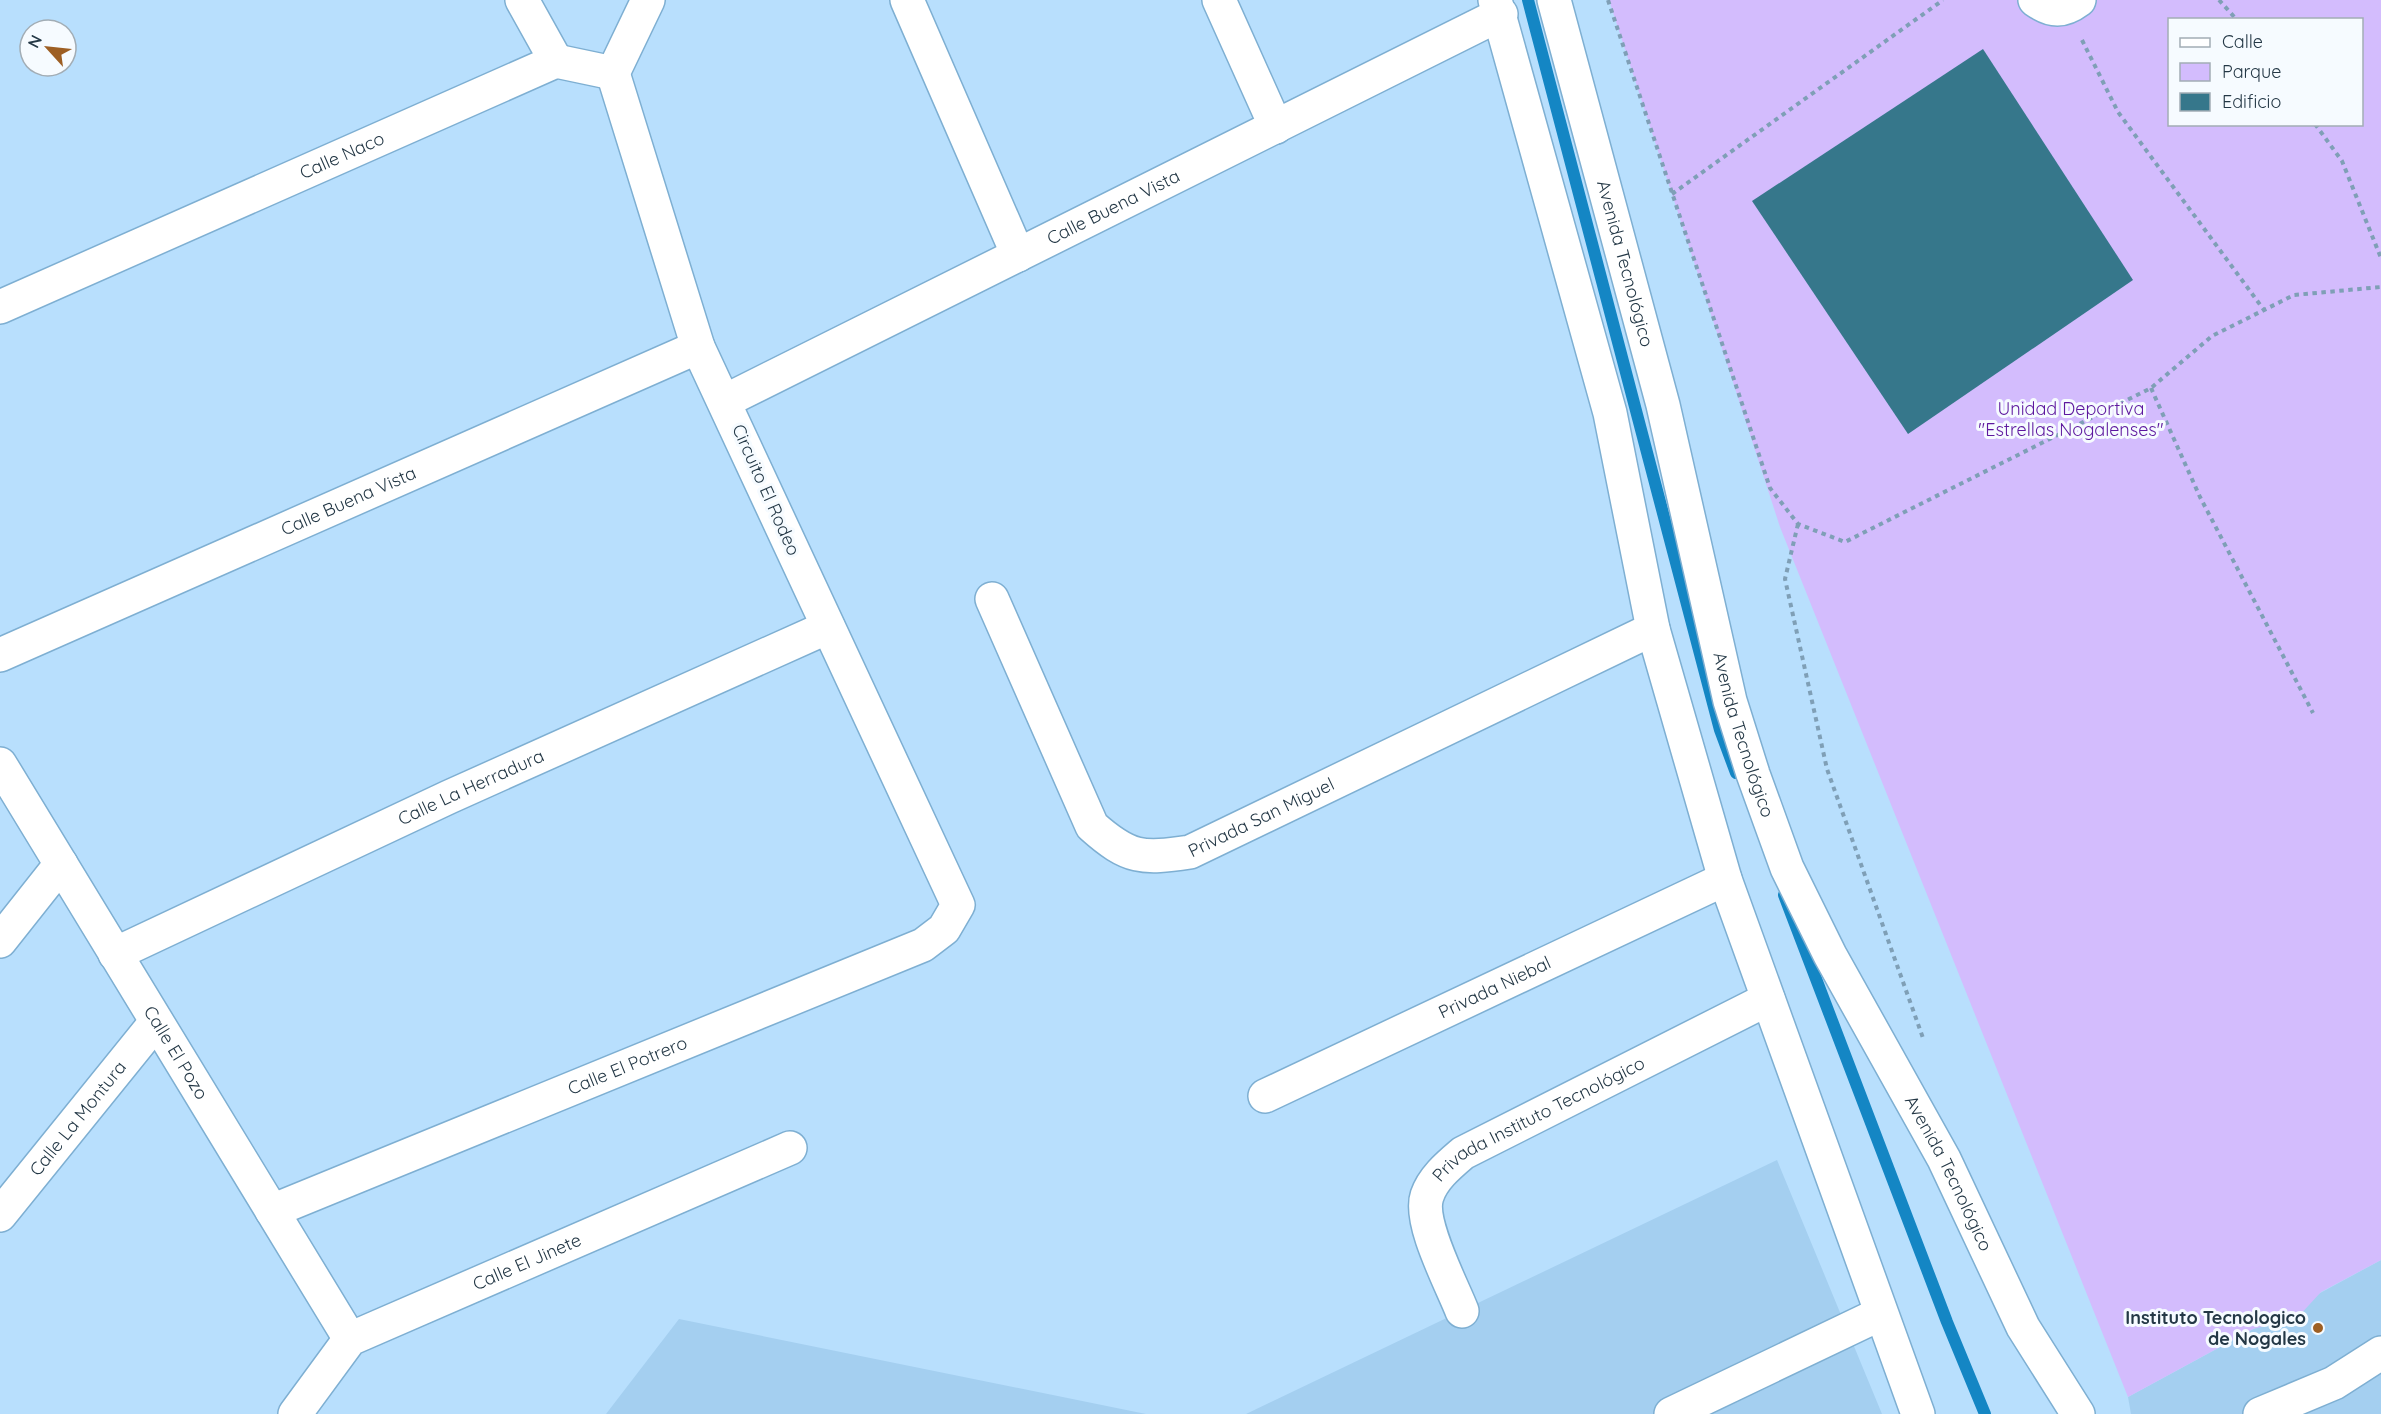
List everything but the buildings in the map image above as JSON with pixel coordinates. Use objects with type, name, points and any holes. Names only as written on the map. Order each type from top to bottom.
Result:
[{"type":"street","points":[[522,0],[556,61],[613,73],[648,0]]},
{"type":"street","points":[[907,0],[1018,255]]},
{"type":"street","points":[[1219,0],[1276,127]]},
{"type":"street","name":"Avenida Tecnológico","points":[[1554,0],[1663,405],[1730,701],[1753,774],[1787,868],[1830,955],[1944,1159],[2023,1327],[2078,1414]]},
{"type":"street","points":[[2035,0],[2045,7],[2073,5]]},
{"type":"street","points":[[1498,7],[1610,413],[1653,629],[1725,879],[1880,1314],[1918,1414]]},
{"type":"street","name":"Calle Buena Vista","points":[[725,401],[1276,127],[1498,7]]},
{"type":"street","name":"Calle Naco","points":[[0,307],[556,61]]},
{"type":"street","name":"Circuito El Rodeo","points":[[613,73],[627,127],[698,347],[954,893]]},
{"type":"street","name":"Calle Buena Vista","points":[[0,655],[698,347]]},
{"type":"street","name":"Privada San Miguel","points":[[992,599],[1092,826],[1110,842],[1134,855],[1155,857],[1190,852],[1653,629]]},
{"type":"street","name":"Calle La Herradura","points":[[115,954],[438,802],[828,627]]},
{"type":"street","name":"Calle El Pozo","points":[[0,764],[350,1340]]},
{"type":"street","points":[[0,941],[61,864]]},
{"type":"street","name":"Privada Niebal","points":[[1265,1096],[1725,879]]},
{"type":"street","name":"Calle El Potrero","points":[[272,1211],[923,945],[944,929],[954,915],[958,905],[954,893]]},
{"type":"street","name":"Privada Instituto Tecnológico","points":[[1462,1311],[1427,1220],[1426,1196],[1441,1172],[1463,1153],[1768,999]]},
{"type":"street","name":"Calle La Montura","points":[[0,1215],[156,1022]]},
{"type":"street","name":"Calle El Jinete","points":[[295,1414],[350,1340],[790,1148]]},
{"type":"street","points":[[1671,1414],[1880,1314]]},
{"type":"street","points":[[2260,1414],[2334,1383],[2381,1353]]},
{"type":"path","points":[[1608,0],[1770,488],[1798,524],[1845,542],[2151,388],[2212,336],[2294,295],[2381,287]]},
{"type":"path","points":[[1672,194],[1943,0]]},
{"type":"path","points":[[2219,0],[2235,18]]},
{"type":"path","points":[[2073,5],[2118,112],[2264,310]]},
{"type":"path","points":[[2316,126],[2342,161],[2381,258]]},
{"type":"path","points":[[2151,388],[2200,497],[2313,713]]},
{"type":"path","points":[[1798,524],[1785,579],[1827,769],[1928,1049]]},
{"type":"shaded area","points":[[1777,1160],[1882,1414],[1246,1414]]},
{"type":"shaded area","name":"Instituto Tecnologico de Nogales","points":[[2381,1260],[2381,1414],[2131,1414],[2128,1397]]},
{"type":"shaded area","points":[[679,1319],[1146,1414],[606,1414]]},
{"type":"green space","name":"Unidad Deportiva \"Estrellas Nogalenses\"","points":[[1609,0],[2381,0],[2381,1260],[2321,1292],[2297,1318],[2253,1329],[2128,1397],[1780,527]]},
{"type":"waterway","points":[[1528,0],[1720,730],[1736,773]]},
{"type":"waterway","points":[[1784,895],[1947,1322],[1985,1414]]},
{"type":"place","name":"Instituto Tecnologico de Nogales","points":[[2318,1328]]}]
